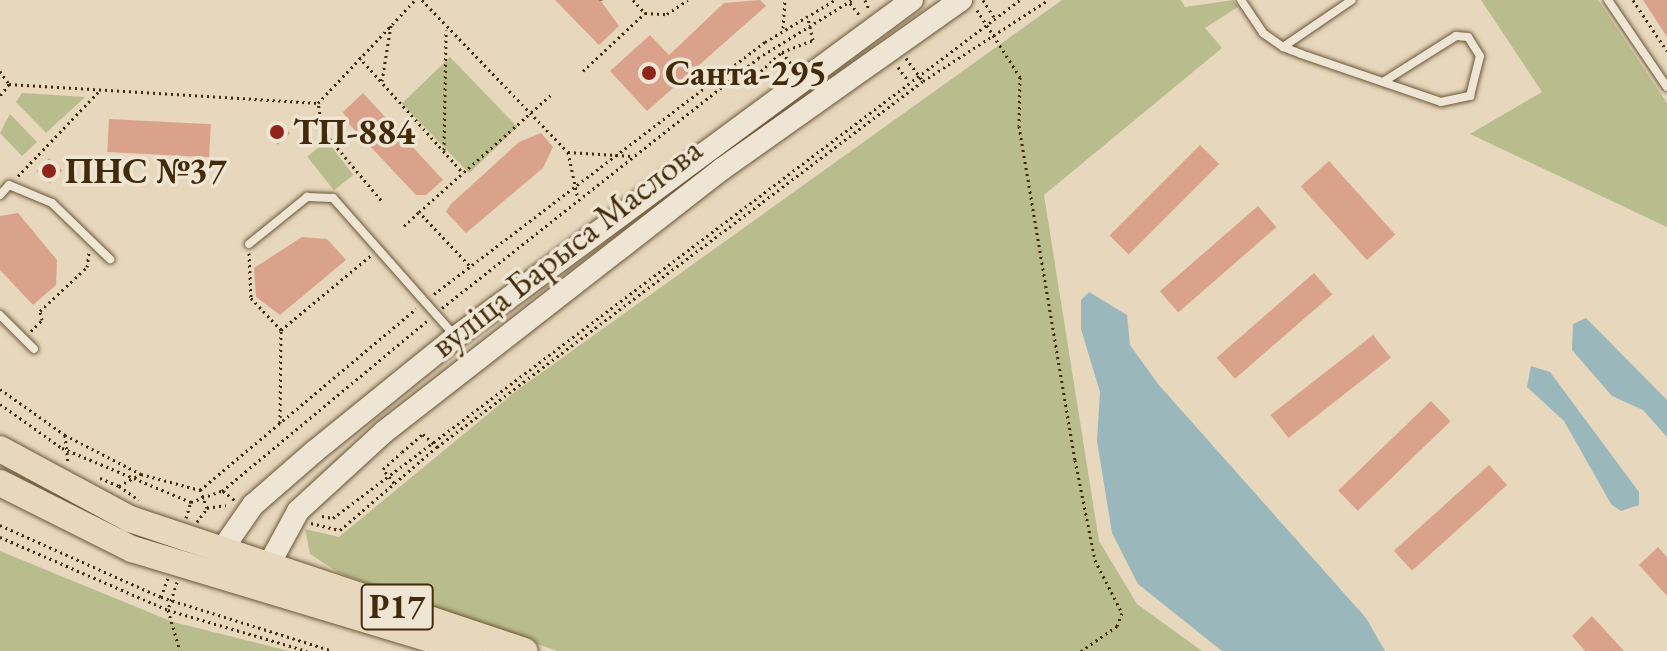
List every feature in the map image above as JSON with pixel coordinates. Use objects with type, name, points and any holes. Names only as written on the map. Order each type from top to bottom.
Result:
[{"type":"highway","name":"Р17","points":[[0,449],[130,519],[524,651]]},
{"type":"highway","name":"Р17","points":[[0,483],[132,549],[470,651]]},
{"type":"main road","name":"вуліца Барыса Маслова","points":[[221,551],[253,505],[456,337],[912,0]]},
{"type":"main road","name":"вуліца Барыса Маслова","points":[[250,586],[305,517],[500,339],[722,169],[961,0]]},
{"type":"main road","points":[[221,551],[224,578]]},
{"type":"lane","points":[[1241,0],[1263,33],[1283,47],[1383,82],[1458,103],[1474,89],[1479,53],[1468,37],[1456,36],[1383,82]]},
{"type":"lane","points":[[1283,47],[1352,0]]},
{"type":"lane","points":[[1608,0],[1667,87]]},
{"type":"lane","points":[[0,176],[9,185],[52,203],[110,259]]},
{"type":"lane","points":[[0,195],[9,185]]},
{"type":"lane","points":[[249,244],[316,195],[340,202],[456,337]]},
{"type":"lane","points":[[0,315],[34,349]]},
{"type":"path","points":[[318,103],[358,56],[415,0]]},
{"type":"path","points":[[422,0],[568,152],[578,199]]},
{"type":"path","points":[[633,0],[645,13],[667,14],[688,0]]},
{"type":"path","points":[[783,30],[785,0]]},
{"type":"path","points":[[0,404],[62,448],[134,480],[191,502],[222,491],[436,313],[633,156],[811,26],[852,0]]},
{"type":"path","points":[[971,0],[1020,77],[1019,126],[1081,488],[1095,560],[1122,613],[1117,626],[1081,651]]},
{"type":"path","points":[[983,0],[994,18]]},
{"type":"path","points":[[305,517],[333,518],[386,473],[1020,0]]},
{"type":"path","points":[[305,517],[340,530],[437,447],[992,36],[1048,0]]},
{"type":"path","points":[[1633,0],[1667,51]]},
{"type":"path","points":[[583,71],[645,13]]},
{"type":"path","points":[[736,68],[752,79],[782,52],[813,40],[808,19]]},
{"type":"path","points":[[382,81],[391,24]]},
{"type":"path","points":[[444,150],[446,28]]},
{"type":"path","points":[[1661,41],[1667,37]]},
{"type":"path","points":[[358,56],[463,173]]},
{"type":"path","points":[[0,71],[9,84]]},
{"type":"path","points":[[9,84],[318,103]]},
{"type":"path","points":[[0,96],[9,84]]},
{"type":"path","points":[[9,185],[101,89]]},
{"type":"path","points":[[404,226],[551,95]]},
{"type":"path","points":[[318,103],[323,131],[381,200]]},
{"type":"path","points":[[568,152],[633,156]]},
{"type":"path","points":[[419,212],[469,265]]},
{"type":"path","points":[[20,321],[30,332],[42,320],[40,311],[87,267],[90,239]]},
{"type":"path","points":[[249,244],[251,298],[281,330],[280,423]]},
{"type":"path","points":[[281,330],[379,248]]},
{"type":"path","points":[[394,483],[383,469],[423,434],[437,447]]},
{"type":"path","points":[[62,448],[65,435]]},
{"type":"path","points":[[62,448],[80,469]]},
{"type":"path","points":[[92,475],[119,486],[141,474]]},
{"type":"path","points":[[200,490],[207,508]]},
{"type":"path","points":[[222,491],[253,505]]},
{"type":"path","points":[[193,527],[207,508],[226,505]]},
{"type":"path","points":[[0,525],[171,601],[333,651]]},
{"type":"path","points":[[0,537],[168,610],[307,651]]},
{"type":"path","points":[[177,579],[168,610],[180,651]]},
{"type":"green space","points":[[1062,0],[1181,0],[1185,7],[1233,0],[1238,7],[1205,28],[1222,48],[1044,195],[1099,541],[1137,604],[1202,651],[557,651],[339,573],[310,554],[305,529],[339,537],[516,391]]},
{"type":"green space","points":[[1481,0],[1598,0],[1667,103],[1667,227],[1470,134],[1542,92]]},
{"type":"green space","points":[[450,57],[517,127],[469,173],[402,104]]},
{"type":"green space","points":[[22,93],[85,97],[46,133],[16,102]]},
{"type":"green space","points":[[10,114],[37,142],[22,156],[0,133]]},
{"type":"green space","points":[[327,141],[353,175],[334,190],[307,156]]},
{"type":"green space","points":[[0,551],[173,622],[289,651],[0,651]]},
{"type":"water","points":[[1089,292],[1127,315],[1130,345],[1158,384],[1366,618],[1385,651],[1222,651],[1138,584],[1112,533],[1097,441],[1100,392],[1081,329],[1081,300]]},
{"type":"water","points":[[1586,318],[1667,400],[1667,437],[1643,410],[1612,396],[1572,350],[1573,324]]},
{"type":"water","points":[[1531,366],[1550,372],[1639,492],[1639,505],[1621,511],[1611,504],[1564,421],[1527,387]]},
{"type":"building","points":[[555,0],[600,0],[619,26],[599,45]]},
{"type":"building","points":[[760,0],[766,6],[647,111],[610,71],[650,35],[669,55],[724,3]]},
{"type":"building","points":[[1643,0],[1667,0],[1667,37]]},
{"type":"building","points":[[363,93],[443,180],[426,195],[416,195],[350,125],[343,112]]},
{"type":"building","points":[[109,119],[211,124],[209,157],[107,152]]},
{"type":"building","name":"ТП-884","points":[[278,120],[290,133],[278,145],[266,132]]},
{"type":"building","points":[[541,133],[553,147],[543,168],[466,233],[446,212],[450,205],[519,142]]},
{"type":"building","points":[[1200,145],[1219,164],[1129,255],[1109,236]]},
{"type":"building","name":"ПНС №37","points":[[49,158],[62,170],[50,183],[37,171]]},
{"type":"building","points":[[1329,161],[1395,235],[1367,260],[1301,186]]},
{"type":"building","points":[[1258,206],[1276,227],[1178,312],[1160,291]]},
{"type":"building","points":[[18,213],[57,260],[56,285],[33,305],[0,270],[0,216]]},
{"type":"building","points":[[302,237],[327,239],[346,260],[280,315],[256,297],[254,268]]},
{"type":"building","points":[[1314,273],[1332,294],[1235,379],[1217,358]]},
{"type":"building","points":[[1373,335],[1391,358],[1288,438],[1271,415]]},
{"type":"building","points":[[1431,401],[1450,421],[1358,511],[1338,491]]},
{"type":"building","points":[[1489,465],[1507,485],[1412,571],[1394,551]]},
{"type":"building","points":[[1658,547],[1667,557],[1667,596],[1639,565]]},
{"type":"building","points":[[1592,616],[1624,651],[1585,651],[1572,636]]},
{"type":"place","name":"Санта-295","points":[[649,73]]},
{"type":"place","name":"ТП-884","points":[[277,132]]},
{"type":"place","name":"ПНС №37","points":[[49,171]]}]
